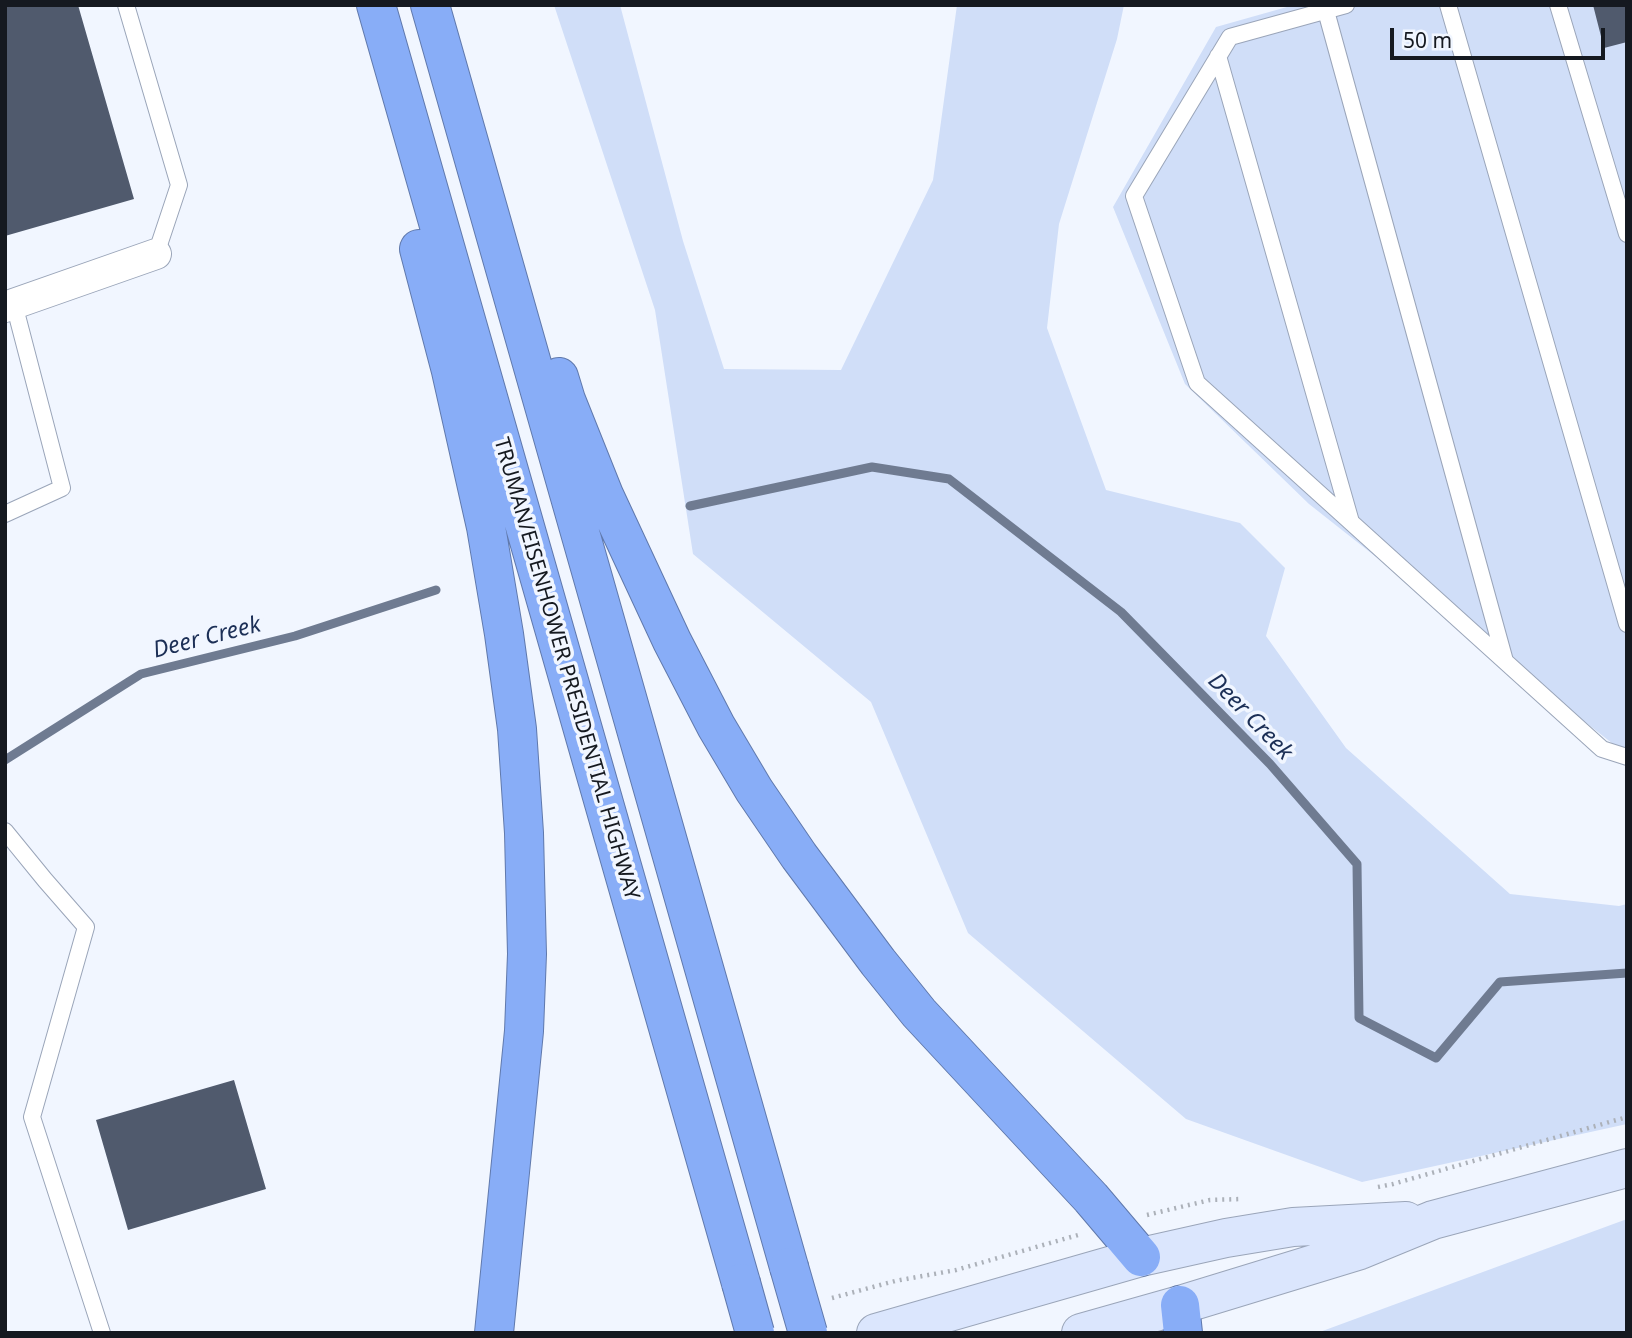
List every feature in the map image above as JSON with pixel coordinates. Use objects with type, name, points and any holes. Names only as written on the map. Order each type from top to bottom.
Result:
[{"type":"highway","points":[[430,5],[808,1333]]},
{"type":"highway","points":[[378,14],[415,232],[486,527],[517,729],[524,846],[526,992],[494,1333]]},
{"type":"highway","name":"TRUMAN/EISENHOWER PRESIDENTIAL HIGHWAY","points":[[378,14],[755,1333]]},
{"type":"highway","points":[[471,154],[548,341],[566,400],[604,495],[672,642],[716,726],[754,790],[799,856],[919,1013],[1091,1198],[1141,1257]]},
{"type":"street","points":[[10,305],[156,254]]},
{"type":"street","points":[[1081,1333],[1182,1319],[1433,1220],[1627,1168]]},
{"type":"street","points":[[876,1333],[1141,1257],[1226,1238],[1293,1227],[1433,1220]]},
{"type":"street","points":[[1141,1257],[1182,1319]]},
{"type":"lane","points":[[126,5],[179,185],[156,254]]},
{"type":"lane","points":[[1346,5],[1230,37],[1133,196],[1197,383],[1602,749],[1627,757]]},
{"type":"lane","points":[[1448,5],[1627,624]]},
{"type":"lane","points":[[1558,5],[1627,234]]},
{"type":"lane","points":[[1326,11],[1505,661]]},
{"type":"lane","points":[[1218,56],[1351,522]]},
{"type":"lane","points":[[5,514],[62,488],[10,305]]},
{"type":"lane","points":[[5,831],[86,927],[32,1117],[102,1333]]},
{"type":"shaded area","points":[[554,5],[620,5],[683,241],[724,369],[841,370],[933,180],[957,5],[1124,5],[1117,39],[1059,224],[1047,328],[1106,490],[1240,523],[1285,568],[1266,636],[1346,748],[1510,894],[1619,906],[1627,904],[1627,1124],[1362,1182],[1186,1119],[968,933],[871,702],[693,554],[655,310]]},
{"type":"shaded area","points":[[1294,5],[1627,5],[1627,755],[1309,504],[1185,384],[1113,207],[1216,27]]},
{"type":"shaded area","points":[[1627,1219],[1627,1333],[1317,1333]]},
{"type":"building","points":[[5,5],[78,5],[134,199],[5,236]]},
{"type":"building","points":[[1593,5],[1627,5],[1627,42],[1604,48]]},
{"type":"building","points":[[234,1080],[266,1189],[128,1230],[96,1120]]},
{"type":"waterway","name":"Deer Creek","points":[[690,506],[872,467],[949,479],[1121,612],[1270,764],[1357,864],[1359,1018],[1436,1058],[1500,982],[1627,973]]},
{"type":"waterway","name":"Deer Creek","points":[[5,760],[141,674],[295,636],[436,590]]}]
